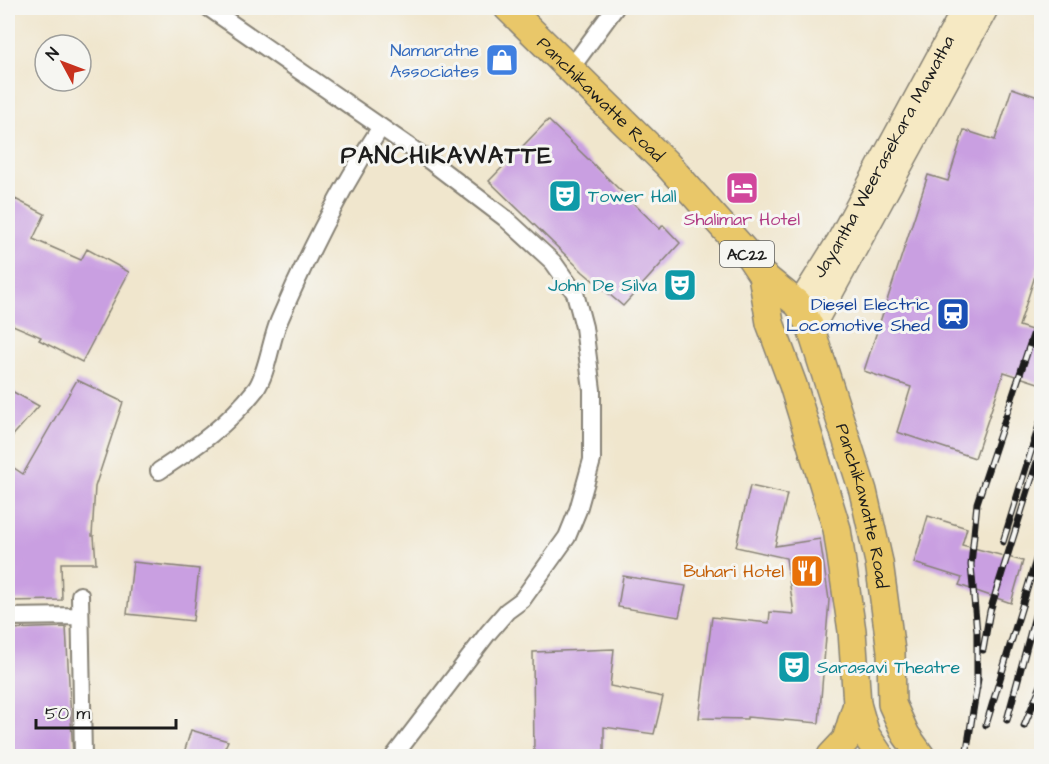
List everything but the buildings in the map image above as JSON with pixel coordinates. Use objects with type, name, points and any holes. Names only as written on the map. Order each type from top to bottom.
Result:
[{"type":"main road","name":"Panchikawatte Road","points":[[508,8],[666,163],[750,257],[762,275],[799,305],[811,329],[868,512],[879,562],[891,651],[892,704],[906,735],[921,756]]},
{"type":"main road","name":"Jayantha Weerasekara Mawatha","points":[[799,305],[839,241],[965,8]]},
{"type":"main road","name":"Jayantha Weerasekara Mawatha","points":[[811,329],[986,8]]},
{"type":"main road","name":"Panchikawatte Road","points":[[762,275],[770,323],[793,385],[837,529],[852,631],[856,704],[866,735],[880,756]]},
{"type":"main road","name":"Panchikawatte Road","points":[[831,756],[846,740],[856,704]]},
{"type":"street","points":[[209,8],[381,127],[505,219],[553,262],[575,293],[584,327],[590,360],[593,414],[591,460],[578,510],[567,537],[522,600],[507,611],[488,633],[394,756]]},
{"type":"street","points":[[571,68],[615,8]]},
{"type":"street","points":[[159,471],[217,432],[258,387],[279,322],[335,202],[381,127]]},
{"type":"street","points":[[80,595],[78,616],[82,656],[83,756]]},
{"type":"street","points":[[8,617],[78,616]]},
{"type":"railway","points":[[977,688],[977,632],[971,565],[977,503],[1042,308]]},
{"type":"railway","points":[[1003,542],[1042,416]]},
{"type":"railway","points":[[983,650],[990,611],[1042,446]]},
{"type":"railway","points":[[986,725],[1042,540]]},
{"type":"railway","points":[[1007,720],[1042,590]]},
{"type":"railway","points":[[966,756],[978,679]]},
{"type":"railway","points":[[1024,726],[1042,683]]},
{"type":"place","name":"Namaratne Associates","points":[[502,60]]},
{"type":"place","name":"Shalimar Hotel","points":[[742,188]]},
{"type":"place","name":"Tower Hall","points":[[565,196]]},
{"type":"place","name":"John De Silva","points":[[680,285]]},
{"type":"place","name":"Diesel Electric Locomotive Shed","points":[[953,314]]},
{"type":"place","name":"Buhari Hotel","points":[[807,571]]},
{"type":"place","name":"Sarasavi Theatre","points":[[794,667]]},
{"type":"district","name":"PANCHIKAWATTE","points":[[447,155]]}]
